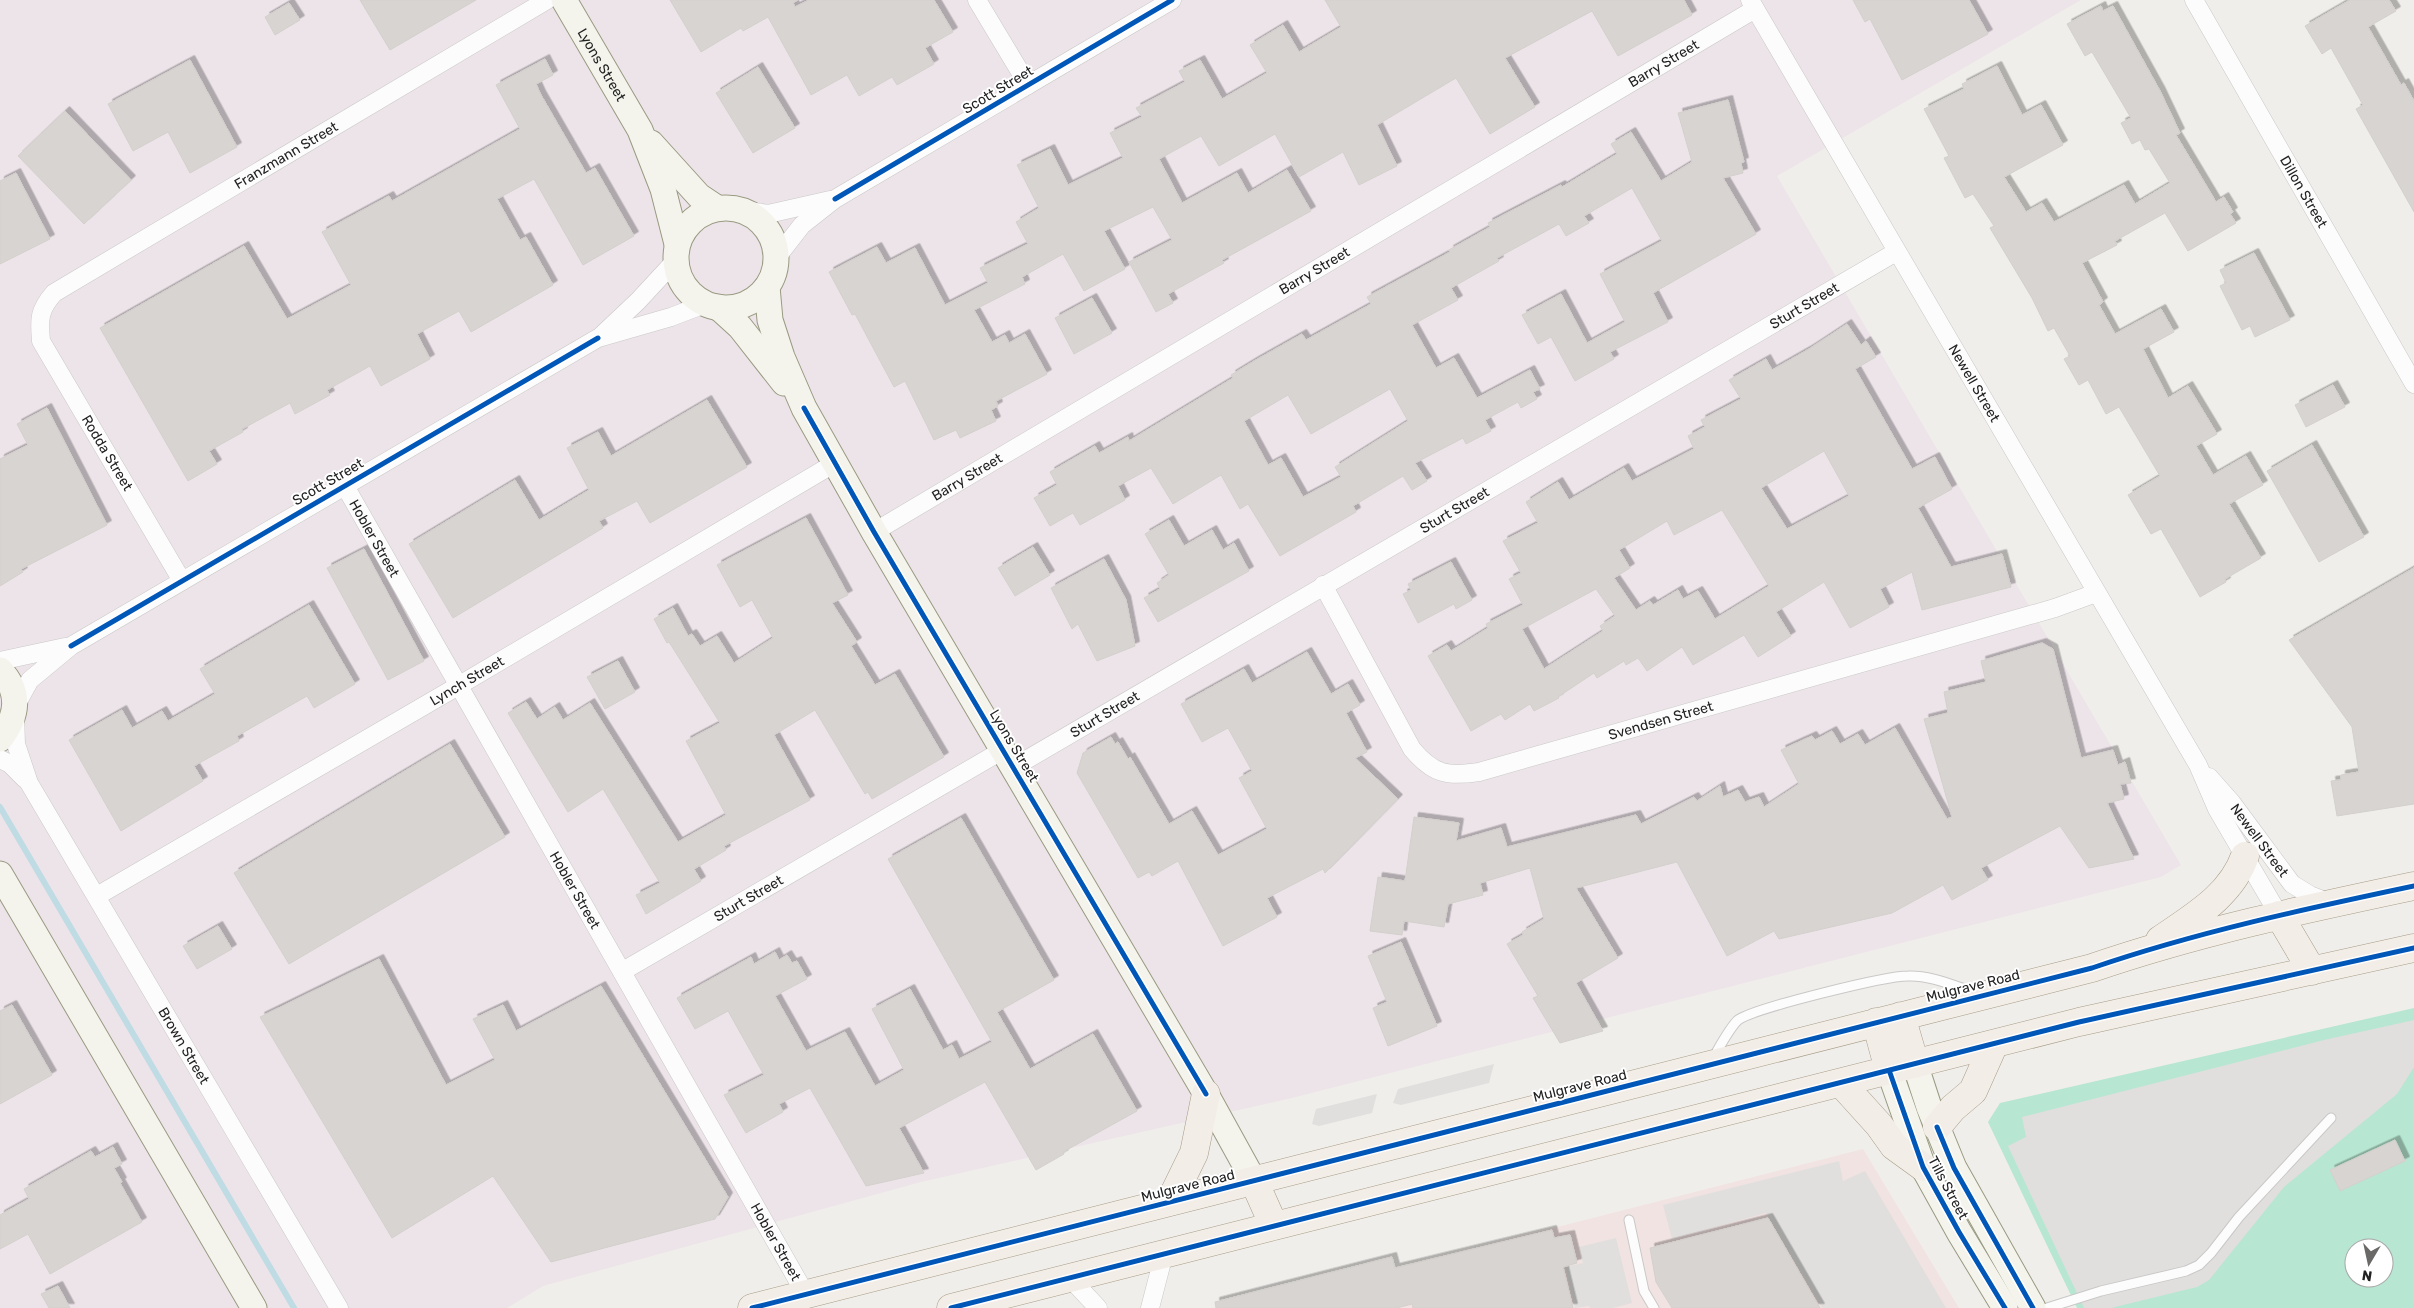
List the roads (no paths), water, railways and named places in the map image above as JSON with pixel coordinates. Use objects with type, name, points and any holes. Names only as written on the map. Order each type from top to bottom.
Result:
[{"type":"main road","points":[[2149,949],[2222,894],[2237,874],[2245,856]]},
{"type":"main road","name":"Mulgrave Road","points":[[752,1308],[2092,968],[2149,949],[2279,915],[2414,886]]},
{"type":"main road","points":[[2279,915],[2312,971]]},
{"type":"main road","points":[[951,1308],[2079,1022],[2414,948]]},
{"type":"main road","points":[[1889,1019],[1915,1064]]},
{"type":"main road","points":[[1889,1019],[1889,1070]]},
{"type":"main road","points":[[1937,1127],[1953,1108],[1973,1092],[1994,1044]]},
{"type":"main road","points":[[1840,1083],[1879,1125],[1894,1146],[1923,1167]]},
{"type":"main road","points":[[1170,1202],[1194,1153],[1206,1094]]},
{"type":"main road","points":[[1254,1181],[1274,1226]]},
{"type":"street","name":"Franzmann Street","points":[[40,322],[43,306],[54,293],[546,0]]},
{"type":"street","name":"Lyons Street","points":[[564,0],[640,130],[663,189],[676,252]]},
{"type":"street","points":[[977,0],[1028,86]]},
{"type":"street","name":"Scott Street","points":[[777,257],[802,225],[835,199],[1172,0]]},
{"type":"street","name":"Dillon Street","points":[[2194,0],[2414,384]]},
{"type":"street","name":"Newell Street","points":[[1752,4],[2198,766],[2217,809],[2279,915]]},
{"type":"street","name":"Barry Street","points":[[874,532],[1752,4]]},
{"type":"street","name":"Lyons Street","points":[[640,130],[699,196],[717,208]]},
{"type":"street","name":"Scott Street","points":[[744,210],[768,214],[835,199]]},
{"type":"street","points":[[731,207],[744,210],[757,218],[767,228],[774,242],[777,257],[775,273],[767,288],[745,305],[732,308],[712,305],[693,296],[684,286],[678,274],[676,252],[683,231],[692,220],[704,212],[717,208],[731,207]]},
{"type":"street","name":"Scott Street","points":[[15,709],[30,680],[70,646],[598,338],[638,301],[676,252]]},
{"type":"street","name":"Sturt Street","points":[[623,971],[1323,585],[1896,252]]},
{"type":"street","name":"Lyons Street","points":[[767,288],[770,320],[782,357],[804,408],[874,532],[1206,1094],[1254,1181]]},
{"type":"street","name":"Lyons Street","points":[[712,305],[740,327],[804,408]]},
{"type":"street","name":"Scott Street","points":[[598,338],[712,305]]},
{"type":"street","name":"Rodda Street","points":[[40,322],[41,341],[49,356],[182,580]]},
{"type":"street","name":"Lynch Street","points":[[97,896],[458,686],[835,463]]},
{"type":"street","name":"Hobler Street","points":[[345,486],[806,1295]]},
{"type":"street","name":"Svendsen Street","points":[[1323,585],[1412,749],[1426,766],[1442,773],[1458,775],[1479,772],[2007,621],[2096,593]]},
{"type":"street","name":"Scott Street","points":[[0,661],[70,646]]},
{"type":"street","points":[[0,670],[14,689],[16,698],[11,722],[0,739]]},
{"type":"street","name":"Brown Street","points":[[15,709],[16,744],[29,783],[338,1308]]},
{"type":"street","name":"Brown Street","points":[[0,759],[12,766],[29,783]]},
{"type":"street","name":"Newell Street","points":[[2198,766],[2232,803],[2292,884],[2310,895],[2331,904]]},
{"type":"street","points":[[0,874],[254,1308]]},
{"type":"street","name":"Tills Street","points":[[1915,1064],[1937,1127],[1954,1168],[2033,1308]]},
{"type":"street","name":"Tills Street","points":[[1889,1070],[1923,1167],[1959,1232],[2005,1308]]},
{"type":"street","points":[[1150,1308],[1164,1254]]},
{"type":"street","points":[[1070,1278],[1098,1308]]},
{"type":"lane","name":"Mulgrave Road","points":[[1708,1064],[1738,1021],[1772,1008],[1870,983],[1896,977],[1921,977],[1987,995]]},
{"type":"lane","points":[[2047,1308],[2101,1291],[2186,1271],[2199,1265],[2239,1217],[2331,1118]]},
{"type":"lane","points":[[1629,1220],[1644,1291],[1654,1308]]},
{"type":"waterway","points":[[0,807],[294,1308]]}]
